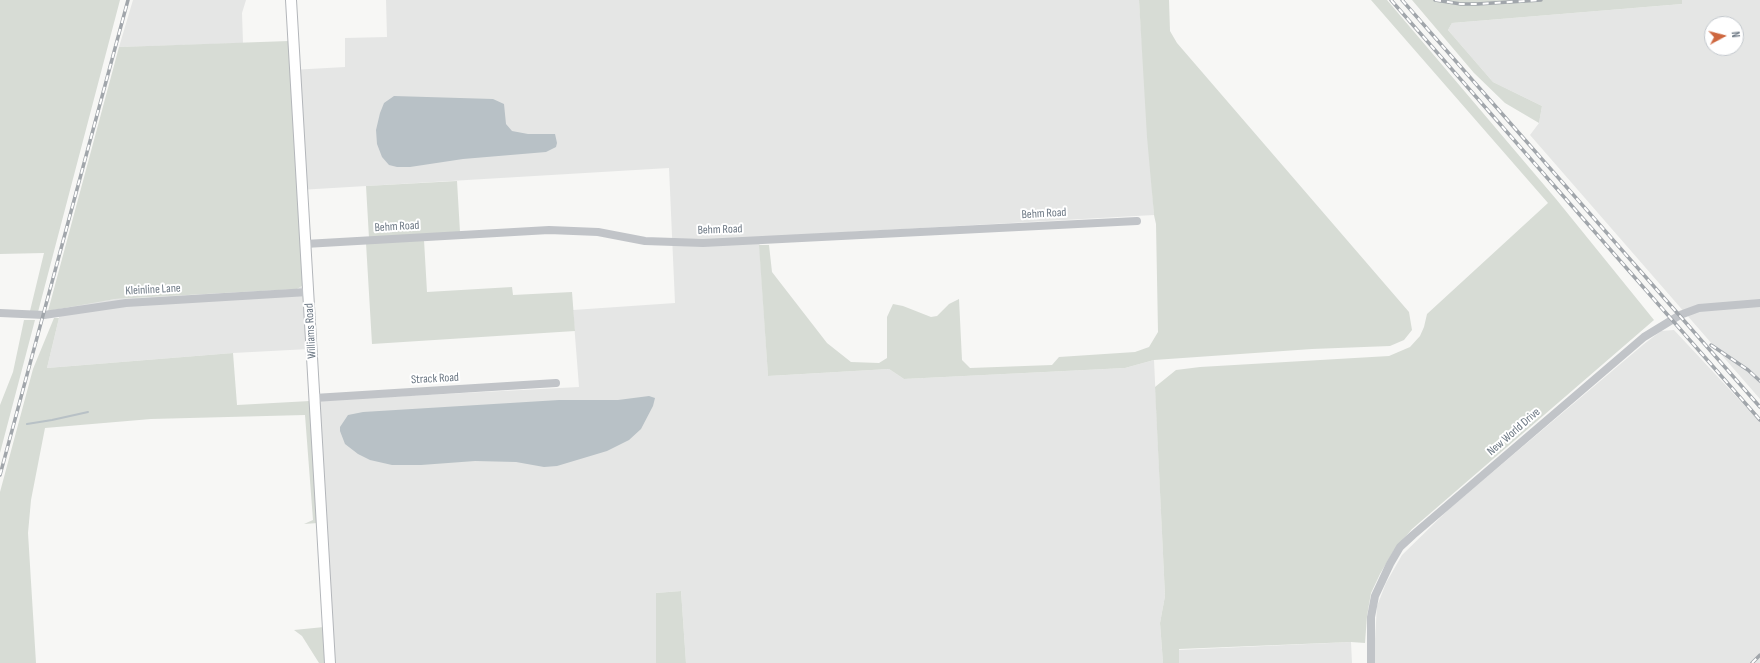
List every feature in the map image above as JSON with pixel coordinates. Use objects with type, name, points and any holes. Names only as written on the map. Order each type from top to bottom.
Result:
[{"type":"main road","name":"Williams Road","points":[[291,0],[330,663]]},
{"type":"street","name":"Behm Road","points":[[305,244],[549,230],[598,232],[645,241],[703,243],[1137,221]]},
{"type":"street","name":"Kleinline Lane","points":[[0,313],[44,315],[126,303],[308,292]]},
{"type":"street","name":"New World Drive","points":[[1371,663],[1371,617],[1376,596],[1390,564],[1400,547],[1413,534],[1644,337],[1680,315],[1699,308],[1760,304]]},
{"type":"street","name":"Strack Road","points":[[314,398],[556,383]]},
{"type":"shaded area","points":[[0,0],[120,0],[38,312],[30,311],[44,253],[0,254]]},
{"type":"shaded area","points":[[133,0],[246,0],[242,13],[243,43],[119,47]]},
{"type":"shaded area","points":[[386,0],[1139,0],[1154,215],[759,237],[768,376],[889,369],[904,379],[1125,368],[1154,360],[1165,596],[1160,623],[1163,663],[686,663],[681,591],[656,593],[656,663],[327,663],[310,401],[579,387],[573,310],[675,303],[669,168],[299,190],[291,70],[345,67],[345,38],[387,37]]},
{"type":"shaded area","points":[[1139,0],[1169,0],[1170,31],[1177,43],[1409,312],[1412,330],[1404,340],[1390,346],[1312,349],[1154,360],[1125,368],[904,379],[889,369],[768,376],[759,245],[769,245],[772,272],[827,343],[851,362],[879,363],[887,358],[887,317],[893,304],[903,306],[931,317],[937,316],[949,304],[959,299],[962,360],[970,368],[1052,365],[1059,357],[1135,352],[1149,347],[1158,332],[1156,224],[1147,137]]},
{"type":"shaded area","points":[[1371,0],[1387,0],[1556,199],[1654,320],[1412,529],[1394,550],[1371,593],[1367,616],[1365,643],[1351,642],[1179,649],[1179,663],[1163,663],[1160,623],[1165,596],[1155,387],[1176,370],[1200,367],[1389,356],[1410,347],[1420,336],[1427,314],[1548,203]]},
{"type":"shaded area","points":[[1412,0],[1682,0],[1682,4],[1452,23],[1448,30],[1493,82],[1542,106],[1539,123],[1505,103],[1474,73]]},
{"type":"shaded area","points":[[1682,0],[1760,0],[1760,399],[1530,135],[1539,123],[1542,106],[1493,82],[1448,30],[1452,23],[1682,4]]},
{"type":"shaded area","points":[[289,41],[304,279],[302,286],[297,289],[115,299],[48,311],[119,47]]},
{"type":"shaded area","points":[[394,96],[493,99],[504,104],[506,124],[512,131],[528,134],[555,134],[557,143],[556,147],[546,152],[463,159],[410,167],[397,167],[389,165],[382,157],[377,144],[376,130],[384,103]]},
{"type":"shaded area","points":[[457,181],[460,232],[369,238],[366,186]]},
{"type":"shaded area","points":[[424,240],[427,292],[512,287],[513,295],[572,292],[575,331],[372,344],[366,243]]},
{"type":"shaded area","points":[[302,286],[305,289],[309,349],[233,353],[47,368],[59,318],[59,310],[85,303],[115,299],[297,289]]},
{"type":"shaded area","points":[[54,318],[59,318],[47,368],[233,353],[237,405],[310,401],[318,523],[304,524],[313,520],[305,415],[151,419],[45,428],[31,500],[28,533],[36,663],[0,663],[0,492],[33,369]]},
{"type":"shaded area","points":[[24,320],[35,320],[0,453],[0,405],[13,372]]},
{"type":"shaded area","points":[[1674,330],[1760,422],[1760,663],[1375,663],[1377,606],[1386,583],[1402,555],[1450,508],[1644,344],[1661,331]]},
{"type":"shaded area","points":[[649,396],[655,398],[653,406],[641,429],[629,440],[607,451],[557,466],[544,467],[516,462],[475,461],[421,465],[392,465],[370,460],[358,454],[345,444],[340,431],[340,427],[348,415],[363,412],[559,400],[618,400]]},
{"type":"shaded area","points":[[681,591],[686,663],[656,663],[656,593]]},
{"type":"shaded area","points":[[324,627],[327,663],[319,663],[302,636],[294,630]]},
{"type":"shaded area","points":[[1351,642],[1352,663],[1179,663],[1178,650]]},
{"type":"waterway","points":[[27,424],[88,412]]},
{"type":"railway","points":[[0,475],[128,0]]},
{"type":"railway","points":[[1391,0],[1760,420]]},
{"type":"railway","points":[[1402,0],[1760,407]]},
{"type":"railway","points":[[1435,0],[1461,4],[1541,0]]},
{"type":"railway","points":[[1711,345],[1748,370],[1760,381]]},
{"type":"railway","points":[[1752,663],[1760,655]]}]
